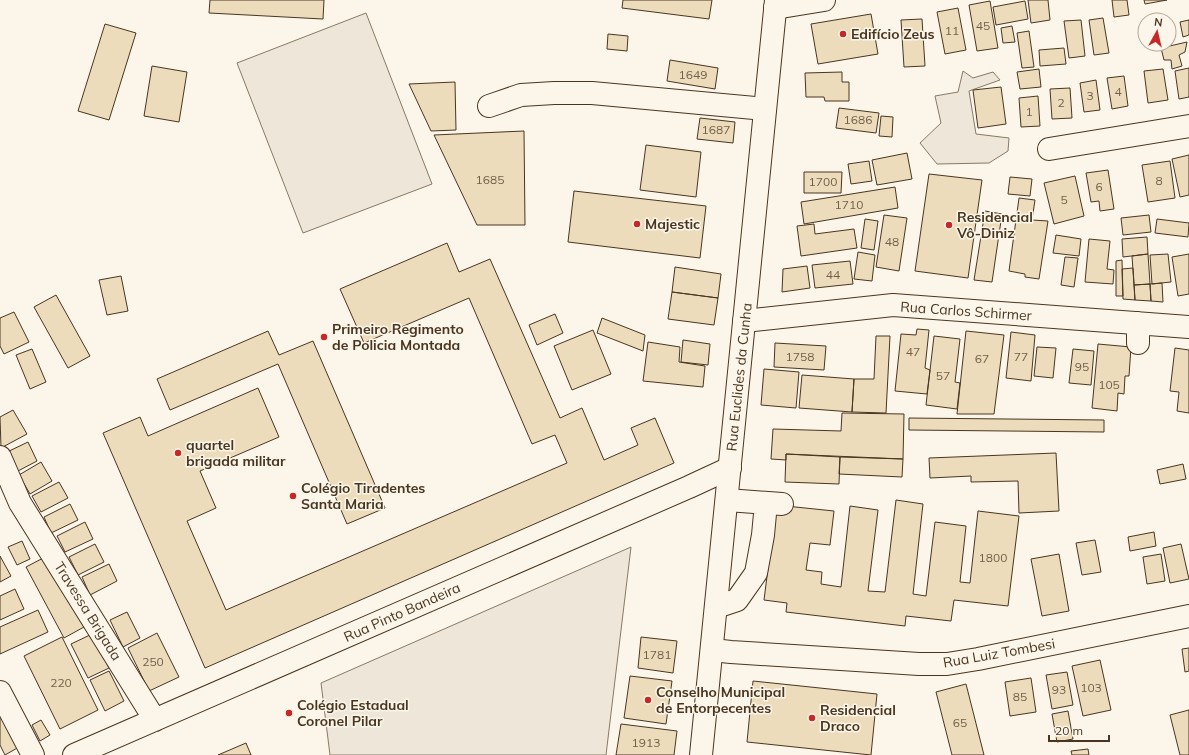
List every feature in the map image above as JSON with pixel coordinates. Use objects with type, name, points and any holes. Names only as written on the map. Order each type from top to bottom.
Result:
[{"type":"street","points":[[776,4],[824,0]]},
{"type":"street","name":"Rua Euclides da Cunha","points":[[701,755],[776,4]]},
{"type":"street","points":[[489,106],[521,95],[592,93],[765,109]]},
{"type":"street","points":[[1049,149],[1189,126]]},
{"type":"street","name":"Rua Carlos Schirmer","points":[[744,321],[892,306],[1138,333],[1189,327]]},
{"type":"street","points":[[0,457],[20,503]]},
{"type":"street","name":"Rua Pinto Bandeira","points":[[74,755],[676,493],[730,468]]},
{"type":"street","points":[[0,485],[20,503]]},
{"type":"street","points":[[716,608],[737,600],[756,573],[763,535],[774,503],[726,500]]},
{"type":"street","name":"Travessa Brigada","points":[[20,503],[155,720]]},
{"type":"street","name":"Rua Luiz Tombesi","points":[[712,650],[919,664],[947,664],[1189,616]]},
{"type":"street","points":[[0,692],[33,755]]},
{"type":"shaded area","points":[[366,13],[432,184],[303,233],[237,63]]},
{"type":"shaded area","points":[[963,71],[973,78],[993,72],[1000,80],[969,91],[976,134],[1009,138],[1008,151],[989,163],[937,164],[920,143],[941,123],[935,96],[958,92]]},
{"type":"shaded area","points":[[631,547],[606,755],[330,755],[321,683]]},
{"type":"building","points":[[210,0],[324,0],[323,19],[209,13]]},
{"type":"building","points":[[623,0],[712,0],[709,19],[622,8]]},
{"type":"building","points":[[1028,0],[1048,0],[1050,20],[1031,23]]},
{"type":"building","points":[[1112,0],[1127,0],[1129,15],[1114,17]]},
{"type":"building","points":[[1144,0],[1167,0],[1145,4]]},
{"type":"building","points":[[990,1],[998,48],[977,51],[969,5]]},
{"type":"building","points":[[1025,1],[1028,19],[996,25],[993,7]]},
{"type":"building","points":[[958,8],[966,50],[945,54],[937,12]]},
{"type":"building","name":"Edifício Zeus","points":[[871,14],[878,54],[818,64],[811,24]]},
{"type":"building","points":[[1103,18],[1109,53],[1094,55],[1089,20]]},
{"type":"building","points":[[922,19],[925,66],[904,67],[901,20]]},
{"type":"building","points":[[1081,20],[1085,56],[1069,58],[1064,21]]},
{"type":"building","points":[[1189,20],[1189,35],[1183,37],[1180,22]]},
{"type":"building","points":[[105,24],[136,33],[109,120],[78,111]]},
{"type":"building","points":[[1012,26],[1015,42],[1003,43],[1001,28]]},
{"type":"building","points":[[1029,31],[1034,67],[1022,68],[1017,33]]},
{"type":"building","points":[[608,34],[628,36],[627,51],[607,49]]},
{"type":"building","points":[[1187,42],[1185,52],[1179,55],[1182,66],[1172,69],[1171,60],[1164,60],[1162,52],[1177,52],[1177,44]]},
{"type":"building","points":[[1064,48],[1066,64],[1040,66],[1039,50]]},
{"type":"building","points":[[670,60],[718,68],[715,89],[667,81]]},
{"type":"building","points":[[152,66],[187,72],[179,122],[144,116]]},
{"type":"building","points":[[1189,68],[1189,97],[1179,99],[1175,71]]},
{"type":"building","points":[[1039,69],[1041,87],[1020,89],[1017,72]]},
{"type":"building","points":[[1163,69],[1168,100],[1148,103],[1144,71]]},
{"type":"building","points":[[842,72],[842,82],[849,82],[849,101],[825,101],[824,97],[806,97],[805,73]]},
{"type":"building","points":[[1124,76],[1128,106],[1112,109],[1107,78]]},
{"type":"building","points":[[1096,80],[1100,110],[1084,112],[1080,83]]},
{"type":"building","points":[[455,82],[456,130],[431,131],[409,84]]},
{"type":"building","points":[[1001,87],[1006,124],[978,128],[973,90]]},
{"type":"building","points":[[1070,88],[1072,118],[1052,119],[1050,89]]},
{"type":"building","points":[[1038,96],[1040,126],[1021,127],[1019,98]]},
{"type":"building","points":[[839,108],[879,113],[876,133],[836,128]]},
{"type":"building","points":[[881,116],[893,117],[892,137],[879,136]]},
{"type":"building","points":[[700,118],[735,122],[733,143],[697,139]]},
{"type":"building","points":[[524,131],[525,225],[477,225],[434,135]]},
{"type":"building","points":[[646,145],[701,152],[696,197],[640,190]]},
{"type":"building","points":[[907,153],[912,179],[877,185],[872,160]]},
{"type":"building","points":[[1189,155],[1189,195],[1180,197],[1172,159]]},
{"type":"building","points":[[869,161],[872,181],[851,184],[848,164]]},
{"type":"building","points":[[1170,161],[1175,198],[1148,202],[1142,165]]},
{"type":"building","points":[[1108,170],[1114,209],[1100,211],[1099,201],[1091,202],[1086,173]]},
{"type":"building","points":[[804,172],[842,172],[841,193],[804,193]]},
{"type":"building","name":"Residencial Vô-Diniz","points":[[929,174],[982,180],[968,278],[915,271]]},
{"type":"building","points":[[1075,176],[1084,216],[1054,224],[1044,183]]},
{"type":"building","points":[[1010,177],[1032,179],[1030,196],[1008,194]]},
{"type":"building","points":[[895,187],[898,208],[804,224],[801,202]]},
{"type":"building","name":"Majestic","points":[[574,191],[706,206],[700,258],[568,242]]},
{"type":"building","points":[[1019,198],[1035,200],[1032,220],[1048,221],[1039,279],[1025,277],[1025,274],[1009,271]]},
{"type":"building","points":[[985,211],[1002,214],[992,282],[974,280]]},
{"type":"building","points":[[884,215],[907,218],[899,271],[876,267]]},
{"type":"building","points":[[1149,215],[1151,232],[1123,235],[1121,218]]},
{"type":"building","points":[[865,219],[878,221],[874,250],[861,248]]},
{"type":"building","points":[[1157,219],[1189,223],[1188,237],[1155,233]]},
{"type":"building","points":[[814,224],[815,234],[854,229],[857,248],[801,256],[797,226]]},
{"type":"building","points":[[1056,235],[1081,239],[1079,256],[1053,253]]},
{"type":"building","points":[[1147,237],[1148,254],[1123,257],[1122,239]]},
{"type":"building","points":[[1089,239],[1110,241],[1107,269],[1114,270],[1113,284],[1085,282]]},
{"type":"building","name":"quartel brigada militar","points":[[447,243],[459,272],[490,259],[560,418],[582,408],[604,460],[638,445],[631,428],[655,418],[674,463],[205,668],[103,433],[140,417],[148,436],[258,388],[279,437],[200,471],[216,508],[187,521],[226,610],[567,463],[555,435],[532,444],[469,298],[364,343],[340,289]]},
{"type":"building","points":[[858,252],[875,255],[872,281],[854,279]]},
{"type":"building","points":[[1148,254],[1150,284],[1134,285],[1132,256]]},
{"type":"building","points":[[1168,254],[1171,282],[1152,284],[1150,255]]},
{"type":"building","points":[[1189,254],[1189,294],[1178,296],[1172,257]]},
{"type":"building","points":[[1065,257],[1078,258],[1074,287],[1061,285]]},
{"type":"building","points":[[1122,260],[1123,296],[1116,296],[1116,261]]},
{"type":"building","points":[[850,261],[853,284],[815,288],[812,265]]},
{"type":"building","points":[[807,266],[810,288],[782,292],[783,269]]},
{"type":"building","points":[[675,267],[721,274],[718,298],[672,292]]},
{"type":"building","points":[[1133,268],[1135,300],[1123,299],[1122,269]]},
{"type":"building","points":[[121,276],[128,311],[107,315],[99,280]]},
{"type":"building","points":[[1162,283],[1163,302],[1151,301],[1150,284]]},
{"type":"building","points":[[1150,284],[1151,301],[1135,300],[1134,285]]},
{"type":"building","points":[[672,292],[718,298],[714,325],[668,319]]},
{"type":"building","points":[[56,295],[90,356],[68,368],[34,307]]},
{"type":"building","points":[[14,312],[29,342],[4,354],[0,346],[0,318]]},
{"type":"building","points":[[555,314],[563,333],[537,345],[529,325]]},
{"type":"building","points":[[602,318],[645,335],[643,351],[597,333]]},
{"type":"building","points":[[917,329],[929,330],[925,368],[930,370],[927,394],[895,391],[901,334],[916,335]]},
{"type":"building","points":[[593,330],[611,374],[572,390],[554,346]]},
{"type":"building","points":[[268,331],[279,355],[313,341],[385,508],[347,524],[278,364],[170,410],[157,379]]},
{"type":"building","points":[[966,331],[1004,335],[994,414],[957,414]]},
{"type":"building","points":[[1011,332],[1035,335],[1031,381],[1006,378]]},
{"type":"building","points":[[876,336],[890,336],[886,413],[852,412],[854,379],[874,379]]},
{"type":"building","points":[[934,336],[960,339],[955,382],[960,383],[957,409],[926,405]]},
{"type":"building","points":[[683,340],[710,344],[708,365],[681,362]]},
{"type":"building","points":[[648,342],[680,347],[679,362],[705,366],[703,387],[643,381]]},
{"type":"building","points":[[775,343],[826,346],[824,370],[774,367]]},
{"type":"building","points":[[1098,344],[1131,347],[1129,376],[1125,376],[1124,394],[1118,393],[1117,411],[1092,408]]},
{"type":"building","points":[[1037,347],[1056,348],[1053,378],[1034,376]]},
{"type":"building","points":[[1175,348],[1189,350],[1189,413],[1177,411],[1179,392],[1170,391]]},
{"type":"building","points":[[32,349],[46,382],[30,389],[16,355]]},
{"type":"building","points":[[1073,349],[1094,351],[1091,385],[1069,383]]},
{"type":"building","points":[[764,369],[799,372],[796,408],[761,405]]},
{"type":"building","points":[[802,375],[854,379],[852,412],[799,408]]},
{"type":"building","points":[[13,410],[27,434],[1,448],[0,417]]},
{"type":"building","points":[[842,413],[904,414],[903,459],[786,454],[786,460],[771,459],[773,429],[841,431]]},
{"type":"building","points":[[909,418],[1104,420],[1104,432],[909,430]]},
{"type":"building","points":[[28,442],[37,461],[16,472],[5,453]]},
{"type":"building","points":[[1056,453],[1059,511],[1019,513],[1018,481],[971,482],[971,476],[930,478],[929,458]]},
{"type":"building","points":[[786,454],[840,457],[839,484],[785,482]]},
{"type":"building","points":[[840,457],[903,459],[902,477],[839,474]]},
{"type":"building","points":[[41,462],[52,481],[30,494],[19,475]]},
{"type":"building","points":[[1183,464],[1186,479],[1160,484],[1157,470]]},
{"type":"building","points":[[59,482],[68,498],[41,512],[32,496]]},
{"type":"building","points":[[896,500],[923,504],[913,594],[926,596],[935,522],[966,526],[960,582],[970,583],[978,511],[1019,516],[1008,606],[954,600],[951,621],[906,616],[905,626],[786,612],[787,603],[764,600],[776,505],[834,511],[830,545],[810,543],[806,570],[822,572],[821,584],[841,587],[850,506],[878,510],[868,591],[885,592]]},
{"type":"building","points":[[70,504],[78,520],[51,533],[44,517]]},
{"type":"building","points":[[85,522],[93,539],[65,552],[57,536]]},
{"type":"building","points":[[1154,532],[1156,546],[1130,551],[1128,537]]},
{"type":"building","points":[[1095,540],[1101,572],[1082,575],[1076,543]]},
{"type":"building","points":[[22,541],[30,559],[17,565],[8,547]]},
{"type":"building","points":[[95,544],[104,562],[78,575],[69,557]]},
{"type":"building","points":[[1181,544],[1189,579],[1170,583],[1163,548]]},
{"type":"building","points":[[1059,554],[1069,611],[1042,616],[1031,559]]},
{"type":"building","points":[[1161,554],[1165,581],[1147,584],[1143,557]]},
{"type":"building","points":[[0,556],[11,576],[0,582]]},
{"type":"building","points":[[47,556],[84,627],[64,638],[26,567]]},
{"type":"building","points":[[109,564],[117,581],[90,595],[82,577]]},
{"type":"building","points":[[15,589],[24,609],[0,620],[0,596]]},
{"type":"building","points":[[38,610],[48,632],[0,654],[0,627]]},
{"type":"building","points":[[127,612],[140,638],[123,647],[110,620]]},
{"type":"building","points":[[157,633],[179,677],[149,691],[128,648]]},
{"type":"building","points":[[92,634],[109,668],[88,678],[71,644]]},
{"type":"building","points":[[62,637],[98,710],[60,729],[24,656]]},
{"type":"building","points":[[641,637],[677,641],[673,673],[638,668]]},
{"type":"building","points":[[1189,648],[1189,671],[1185,672],[1182,649]]},
{"type":"building","points":[[1100,660],[1111,710],[1083,716],[1072,666]]},
{"type":"building","points":[[109,671],[124,701],[105,711],[90,680]]},
{"type":"building","points":[[1067,672],[1073,705],[1052,709],[1046,675]]},
{"type":"building","name":"Conselho Municipal de Entorpecentes","points":[[630,676],[672,681],[666,724],[624,718]]},
{"type":"building","points":[[1031,678],[1036,712],[1010,716],[1005,682]]},
{"type":"building","name":"Residencial Draco","points":[[753,681],[877,694],[871,755],[747,742]]},
{"type":"building","points":[[966,684],[984,755],[952,755],[936,692]]},
{"type":"building","points":[[1189,710],[1189,755],[1180,755],[1170,715]]},
{"type":"building","points":[[1068,711],[1073,739],[1057,742],[1052,714]]},
{"type":"building","points":[[0,712],[19,747],[5,755],[0,745]]},
{"type":"building","points":[[41,720],[50,735],[40,741],[32,725]]},
{"type":"building","points":[[621,724],[677,731],[674,755],[616,755]]},
{"type":"building","points":[[246,743],[251,755],[218,755]]},
{"type":"building","points":[[1088,749],[1089,755],[1072,755],[1071,751]]},
{"type":"place","name":"Edifício Zeus","points":[[843,34]]},
{"type":"place","name":"Majestic","points":[[637,224]]},
{"type":"place","name":"Residencial Vô-Diniz","points":[[949,225]]},
{"type":"place","name":"Primeiro Regimento de Policia Montada","points":[[324,337]]},
{"type":"place","name":"quartel brigada militar","points":[[178,453]]},
{"type":"place","name":"Colégio Tiradentes Santa Maria","points":[[293,496]]},
{"type":"place","name":"Conselho Municipal de Entorpecentes","points":[[648,700]]},
{"type":"place","name":"Colégio Estadual Coronel Pilar","points":[[289,713]]},
{"type":"place","name":"Residencial Draco","points":[[812,718]]}]
